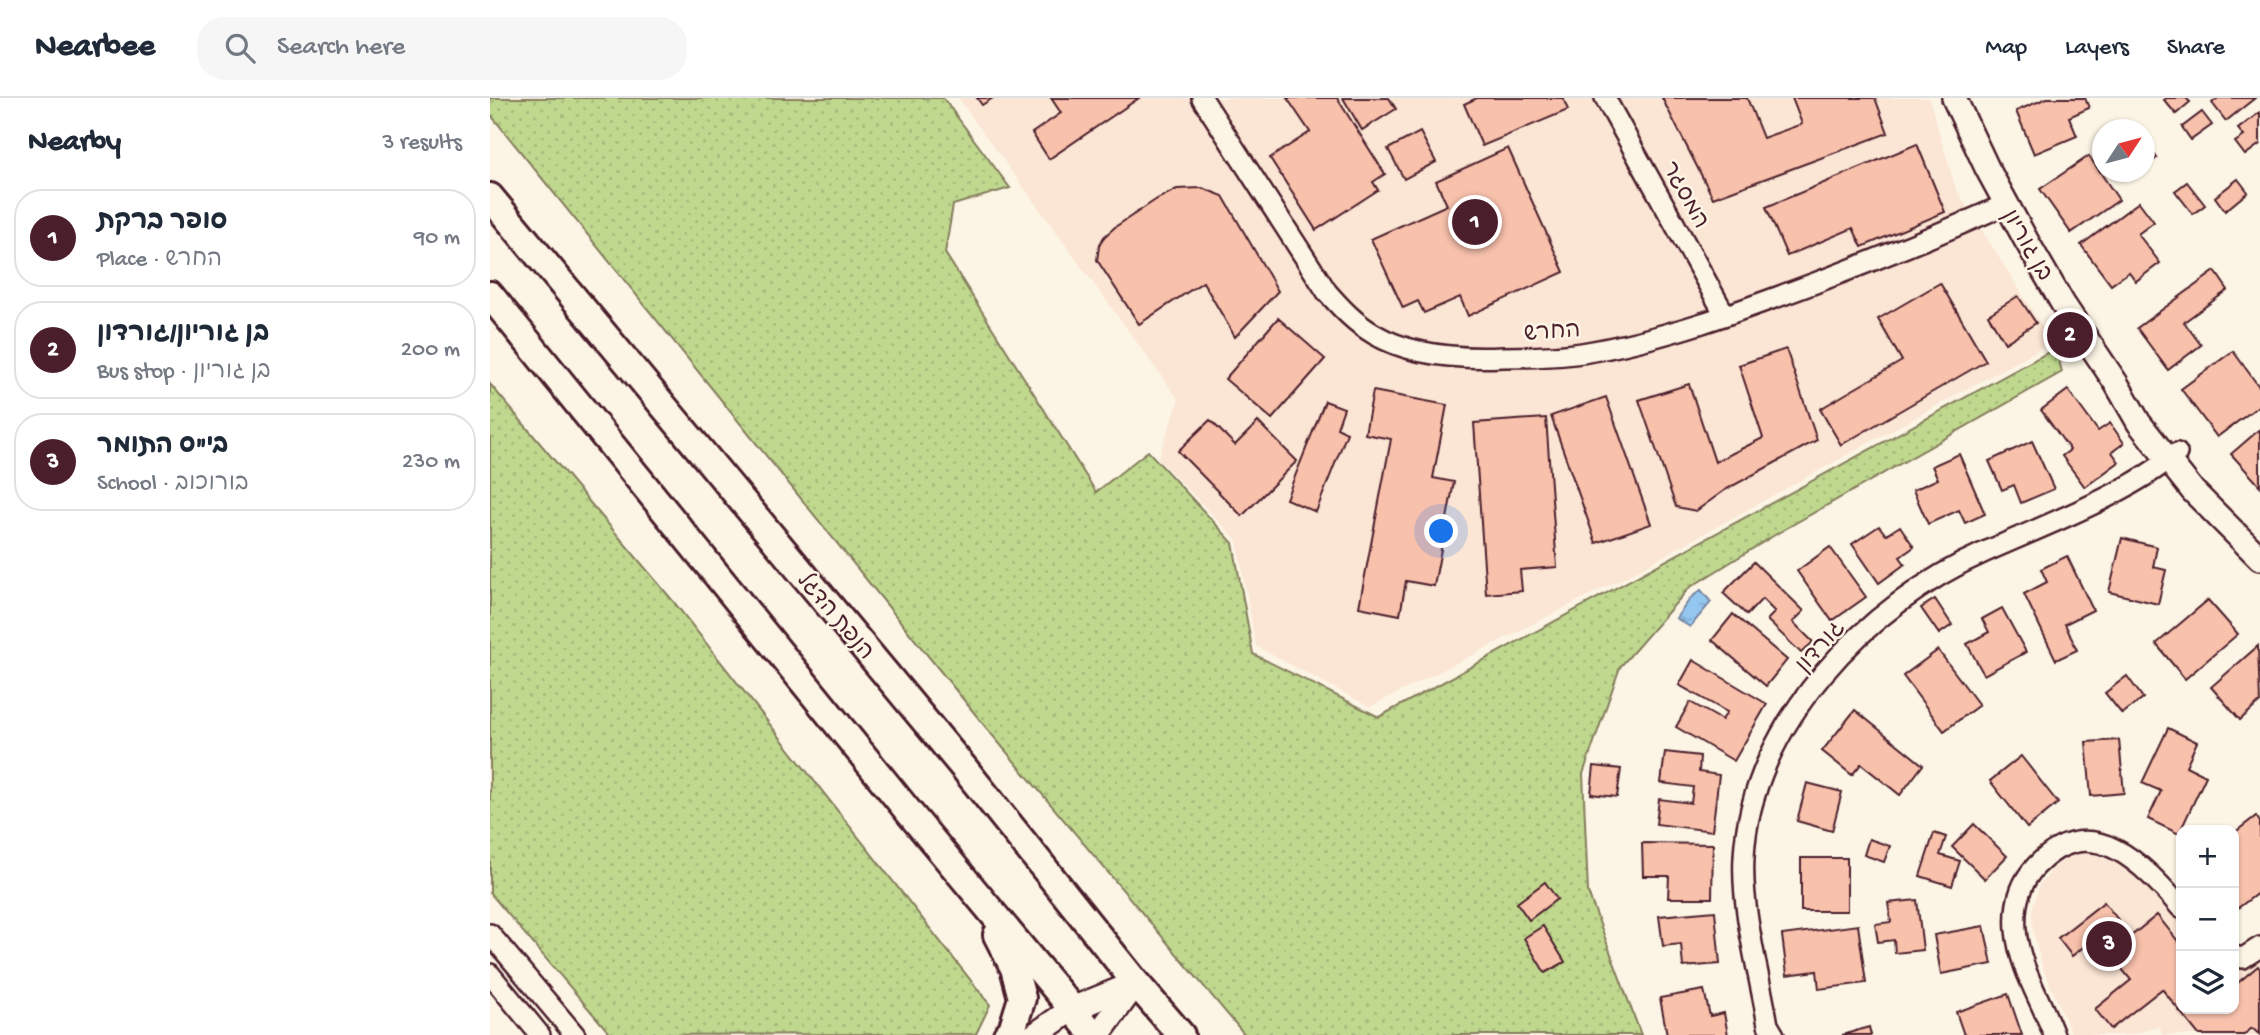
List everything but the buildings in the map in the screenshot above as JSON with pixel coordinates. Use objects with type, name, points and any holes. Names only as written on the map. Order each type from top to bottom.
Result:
[{"type":"main road","name":"הנפת הדגל","points":[[490,197],[964,768],[1136,984],[1181,1035]]},
{"type":"main road","points":[[490,295],[973,890],[1096,1035]]},
{"type":"main road","points":[[973,890],[1014,968],[1022,998],[1012,1030],[1007,1035]]},
{"type":"street","name":"החרש","points":[[1202,98],[1327,292],[1356,321],[1385,339],[1456,357],[1579,354],[1668,333],[1726,315],[1893,254],[2006,204]]},
{"type":"street","name":"המסגר","points":[[1605,98],[1726,315]]},
{"type":"street","name":"בן גוריון","points":[[1954,98],[2006,204],[2063,304],[2116,383],[2173,457],[2260,558]]},
{"type":"street","name":"גורדון","points":[[1774,1035],[1768,1025],[1749,926],[1744,860],[1746,827],[1756,792],[1774,749],[1820,676],[1858,636],[1914,591],[1984,552],[2030,534],[2154,472],[2173,457]]},
{"type":"street","points":[[2054,1035],[2021,959],[2015,908],[2025,877],[2059,846],[2075,841],[2094,842],[2113,848],[2137,861],[2176,903]]},
{"type":"street","points":[[490,934],[575,1035]]},
{"type":"street","points":[[2239,957],[2244,958],[2260,947]]},
{"type":"street","points":[[490,974],[540,1035]]},
{"type":"street","points":[[1035,1035],[1072,1009],[1136,984]]},
{"type":"street","points":[[1096,1035],[1136,984]]},
{"type":"shaded area","points":[[958,98],[1929,98],[1956,189],[2052,342],[1627,576],[1370,707],[1256,646],[1237,540],[1158,459],[1179,400]]},
{"type":"shaded area","points":[[2074,853],[2090,854],[2117,862],[2145,881],[2176,915],[2176,1014],[2239,1014],[2239,961],[2260,956],[2260,1035],[2162,1035],[2160,1026],[2130,1035],[2072,1035],[2042,966],[2033,931],[2032,910],[2040,884],[2055,867]]},
{"type":"green space","points":[[490,98],[943,98],[1010,188],[953,205],[945,253],[1096,492],[1148,451],[1233,543],[1253,654],[1379,717],[2056,348],[2062,372],[1778,533],[1689,588],[1620,667],[1583,774],[1588,892],[1641,1035],[1245,1035],[988,730],[490,114]]},
{"type":"green space","points":[[490,384],[673,601],[990,1005],[976,1034],[611,1035],[490,893]]},
{"type":"water","points":[[1701,590],[1711,602],[1690,627],[1676,618],[1691,598]]},
{"type":"place","name":"סופר ברקת","points":[[1475,222]]},
{"type":"place","name":"בן גוריון/גורדון","points":[[2070,335]]},
{"type":"place","name":"בי\"ס התומר","points":[[2109,944]]}]
